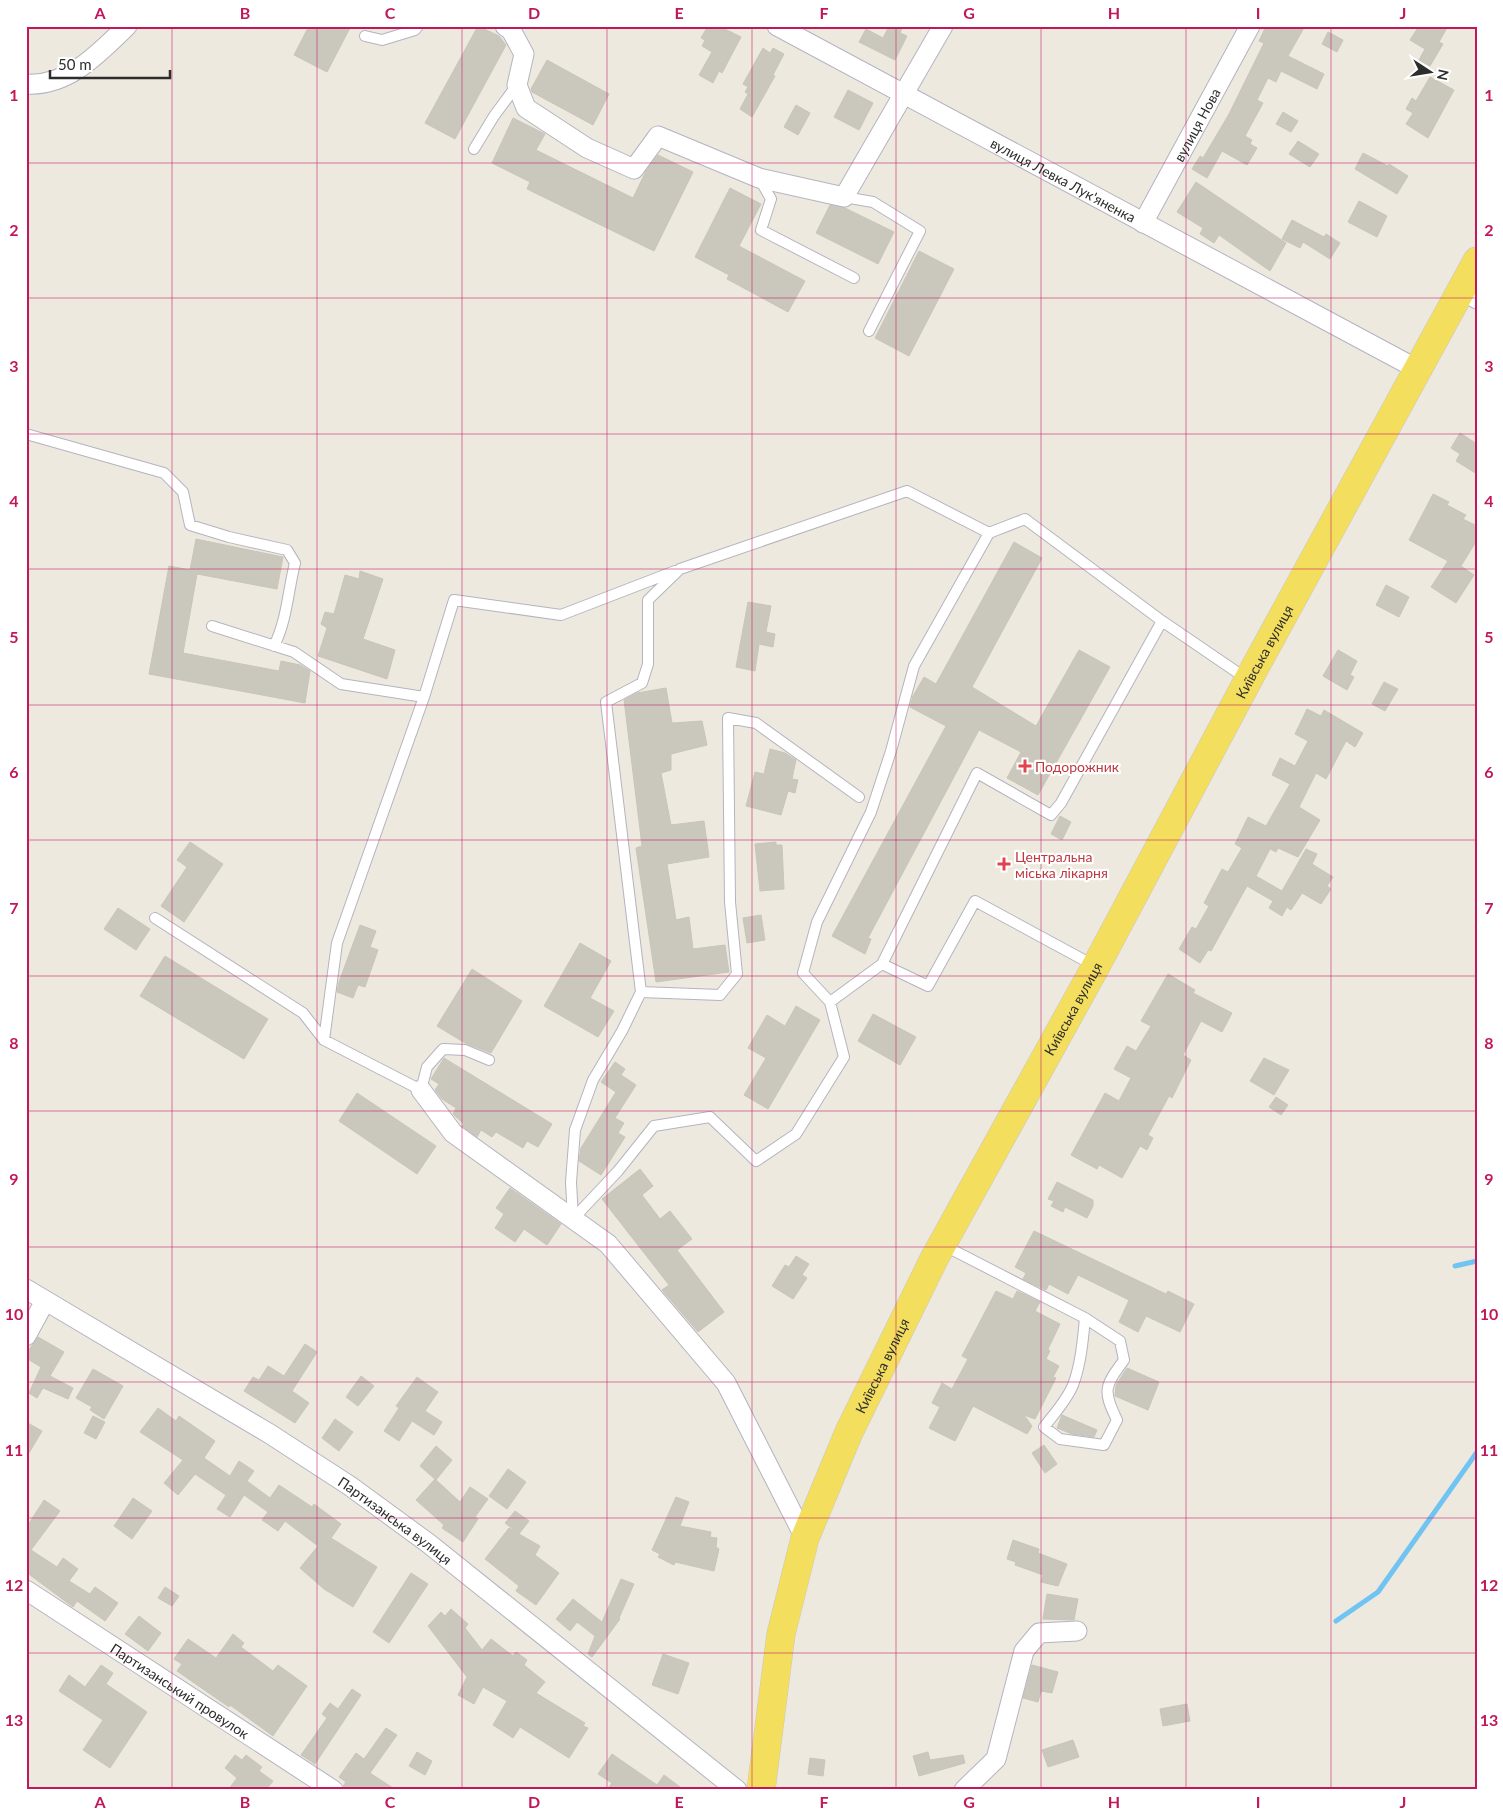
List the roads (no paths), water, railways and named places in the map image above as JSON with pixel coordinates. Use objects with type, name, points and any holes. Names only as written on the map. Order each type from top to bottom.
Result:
[{"type":"main road","name":"Київська вулиця","points":[[761,1790],[781,1634],[805,1538],[849,1432],[942,1245],[1096,966],[1248,680],[1417,369],[1469,295],[1477,261]]},
{"type":"street","points":[[26,84],[40,85],[69,76],[96,56],[127,26]]},
{"type":"street","points":[[505,26],[512,30],[524,54],[518,85],[526,108],[587,148],[634,168],[658,136],[759,178],[844,197],[906,94],[943,26]]},
{"type":"street","name":"вулиця Левка Лук'яненка","points":[[777,26],[1417,369]]},
{"type":"street","name":"вулиця Нова","points":[[1143,223],[1250,26]]},
{"type":"street","points":[[421,1090],[453,1133],[608,1244],[726,1383],[805,1538]]},
{"type":"street","name":"Партизанська вулиця","points":[[26,1289],[261,1429],[350,1486],[428,1543],[737,1790]]},
{"type":"street","points":[[26,1336],[45,1301]]},
{"type":"street","name":"Партизанський провулок","points":[[26,1590],[334,1790]]},
{"type":"street","points":[[964,1790],[996,1759],[1024,1651],[1039,1633],[1077,1630]]},
{"type":"lane","points":[[365,36],[382,40],[415,30],[418,26]]},
{"type":"lane","points":[[474,149],[494,116],[518,85]]},
{"type":"lane","points":[[759,178],[771,199],[760,230],[854,278]]},
{"type":"lane","points":[[844,197],[872,202],[920,231],[868,331]]},
{"type":"lane","points":[[26,434],[164,473],[184,492],[190,524],[228,537],[287,550],[295,564],[281,632],[274,646]]},
{"type":"lane","points":[[324,1040],[337,943],[424,697],[454,600],[561,615],[680,569],[907,491],[989,533]]},
{"type":"lane","points":[[573,1219],[618,1171],[654,1126],[710,1117],[756,1162],[796,1134],[844,1058],[830,1002],[803,973],[817,922],[871,812],[891,751],[914,666],[989,533],[1025,519],[1162,621],[1248,680]]},
{"type":"lane","points":[[573,1219],[570,1182],[575,1130],[593,1080],[622,1031],[641,992],[606,702],[642,683],[648,664],[648,600],[680,569]]},
{"type":"lane","points":[[830,1002],[882,964],[977,773],[1051,815],[1060,803],[1162,621]]},
{"type":"lane","points":[[212,626],[294,652],[341,684],[424,697]]},
{"type":"lane","points":[[641,992],[720,995],[737,974],[730,902],[728,718],[756,723],[859,797]]},
{"type":"lane","points":[[882,964],[928,986],[975,901],[1096,966]]},
{"type":"lane","points":[[155,918],[302,1013],[324,1040],[421,1090],[427,1067],[443,1049],[465,1050],[489,1060]]},
{"type":"lane","points":[[942,1245],[1085,1318],[1120,1341],[1124,1360],[1107,1383],[1108,1401],[1117,1420],[1104,1445],[1060,1439],[1044,1427],[1057,1411],[1073,1385],[1082,1349],[1085,1318]]},
{"type":"waterway","points":[[1455,1266],[1477,1261]]},
{"type":"waterway","points":[[1336,1621],[1378,1592],[1477,1452]]},
{"type":"place","name":"Подорожник","points":[[1025,766]]},
{"type":"place","name":"Центральна міська лікарня","points":[[1004,864]]}]
